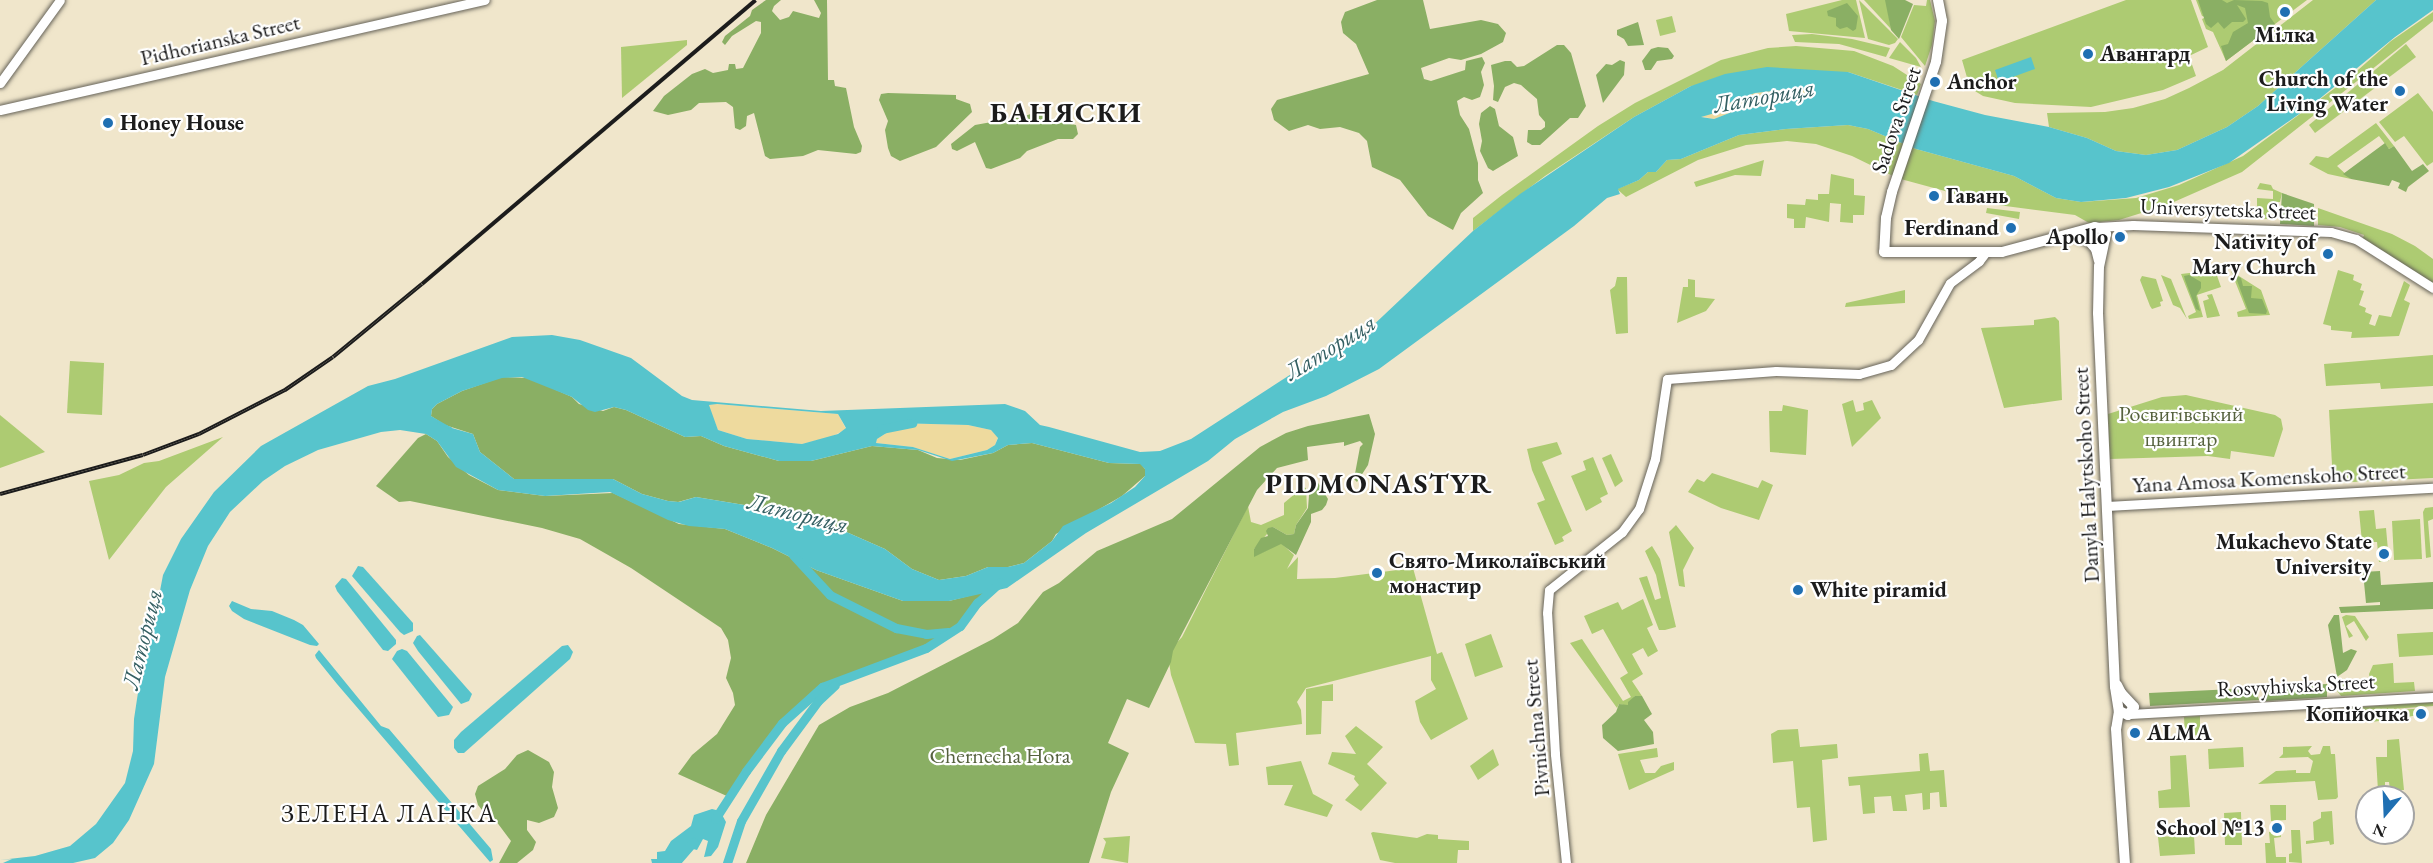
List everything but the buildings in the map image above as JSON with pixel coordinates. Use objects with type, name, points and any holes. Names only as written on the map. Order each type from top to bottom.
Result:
[{"type":"main road","name":"Sadova Street","points":[[1884,252],[1886,218],[1892,192],[1931,80],[1942,21],[1938,0]]},
{"type":"main road","name":"Universytetska Street","points":[[1884,252],[2002,252],[2095,227]]},
{"type":"main road","name":"Danyla Halytskoho Street","points":[[2095,227],[2088,234],[2097,241],[2099,266],[2098,313],[2116,682],[2126,709],[2116,729],[2119,742],[2125,863]]},
{"type":"main road","points":[[2072,234],[2097,241],[2105,231],[2095,227]]},
{"type":"street","points":[[0,83],[60,0]]},
{"type":"street","name":"Pidhorianska Street","points":[[0,110],[484,0]]},
{"type":"street","name":"Universytetska Street","points":[[2097,241],[2114,225]]},
{"type":"street","name":"Universytetska Street","points":[[2095,227],[2114,225],[2331,232],[2358,241],[2433,288]]},
{"type":"street","name":"Pivnichna Street","points":[[1566,863],[1555,754],[1547,613],[1549,590],[1622,532],[1639,509],[1655,459],[1667,380],[1776,372],[1859,374],[1891,365],[1918,340],[1950,283],[1979,261],[1985,253]]},
{"type":"street","name":"Yana Amosa Komenskoho Street","points":[[2107,506],[2433,488]]},
{"type":"street","name":"Rosvyhivska Street","points":[[2126,709],[2161,712],[2433,697]]},
{"type":"green space","points":[[766,0],[781,0],[772,11],[780,20],[789,17],[793,11],[819,18],[821,13],[814,0],[827,0],[828,80],[834,80],[835,86],[846,88],[854,127],[862,146],[861,152],[856,154],[818,150],[803,156],[770,159],[765,156],[754,113],[747,116],[746,126],[740,130],[735,128],[733,107],[726,102],[699,103],[691,110],[668,115],[653,111],[664,96],[692,74],[705,69],[713,73],[728,70],[729,64],[735,64],[736,69],[743,68],[761,33],[761,22],[756,21],[732,36],[725,45],[722,42],[725,36],[750,16],[752,10]]},
{"type":"green space","points":[[1377,0],[1423,0],[1430,29],[1481,20],[1498,24],[1506,33],[1503,42],[1481,54],[1461,60],[1449,58],[1421,68],[1424,79],[1431,81],[1465,70],[1466,61],[1482,57],[1485,63],[1481,72],[1484,85],[1480,97],[1472,100],[1464,97],[1457,101],[1460,115],[1469,129],[1478,163],[1478,180],[1483,193],[1461,213],[1453,230],[1428,216],[1400,180],[1372,167],[1367,141],[1359,133],[1340,127],[1320,129],[1308,125],[1289,131],[1274,120],[1271,109],[1277,100],[1369,74],[1356,44],[1343,33],[1341,22],[1345,12]]},
{"type":"green space","points":[[1842,0],[1856,0],[1865,38],[1789,31],[1786,14]]},
{"type":"green space","points":[[1859,0],[1898,39],[1895,43],[1889,45],[1868,39]]},
{"type":"green space","points":[[1864,0],[1886,0],[1891,29]]},
{"type":"green space","points":[[1885,0],[1905,0],[1913,4],[1899,39],[1891,30]]},
{"type":"green space","points":[[1927,0],[1930,0],[1935,21],[1932,45],[1925,66],[1901,37],[1914,5],[1926,6]]},
{"type":"green space","name":"Авангард","points":[[2126,0],[2191,0],[2208,47],[2189,56],[2196,76],[2163,90],[2091,107],[2015,103],[1983,96],[1970,88],[1962,60]]},
{"type":"green space","points":[[2196,0],[2307,0],[2226,61],[2213,32],[2206,29],[2202,19],[2206,17],[2202,16]]},
{"type":"green space","points":[[2198,0],[2222,0],[2227,3],[2234,0],[2262,1],[2268,3],[2270,17],[2275,24],[2226,61],[2221,46],[2228,44],[2233,32],[2248,23],[2245,8],[2237,5],[2246,19],[2243,22],[2232,22],[2224,29],[2218,22],[2211,28],[2206,24]]},
{"type":"green space","points":[[2313,0],[2376,0],[2258,106],[2227,127],[2177,150],[2146,155],[2116,151],[2087,138],[2049,127],[2047,113],[2105,112],[2133,108],[2165,99],[2189,88],[2223,70]]},
{"type":"green space","points":[[1847,3],[1858,16],[1856,29],[1853,31],[1847,27],[1840,29],[1836,26],[1836,18],[1828,16],[1827,11]]},
{"type":"green space","points":[[2433,12],[2433,21],[2242,172],[2167,205],[2119,220],[2089,223],[2075,215],[1975,202],[1956,194],[1897,178],[1852,156],[1816,144],[1787,141],[1746,145],[1698,160],[1626,197],[1617,189],[1639,180],[1648,172],[1656,172],[1667,160],[1681,159],[1739,135],[1848,125],[1868,129],[1916,149],[2014,176],[2056,198],[2081,202],[2136,198],[2179,185],[2243,156],[2350,77],[2391,41]]},
{"type":"green space","points":[[1672,16],[1676,32],[1660,36],[1656,20]]},
{"type":"green space","points":[[1638,22],[1644,45],[1628,46],[1624,39],[1617,35],[1617,30]]},
{"type":"green space","points":[[1812,34],[1852,39],[1890,48],[1886,57],[1839,44],[1795,42],[1792,35]]},
{"type":"green space","points":[[687,40],[687,45],[622,98],[621,47]]},
{"type":"green space","points":[[1900,42],[1916,58],[1921,67],[1889,58]]},
{"type":"green space","points":[[2406,44],[2416,57],[2315,133],[2309,125]]},
{"type":"green space","points":[[1557,45],[1564,45],[1571,53],[1586,106],[1578,118],[1570,118],[1540,145],[1532,145],[1527,142],[1528,130],[1541,130],[1545,127],[1545,122],[1539,115],[1537,99],[1521,85],[1514,83],[1505,87],[1498,102],[1493,100],[1491,65],[1511,61],[1517,67],[1524,66]]},
{"type":"green space","points":[[1796,46],[1854,51],[1893,66],[1921,84],[1917,95],[1848,72],[1691,86],[1634,117],[1545,176],[1473,231],[1473,218],[1502,195],[1598,126],[1635,103],[1721,60],[1768,48]]},
{"type":"green space","points":[[1668,48],[1674,56],[1672,59],[1657,61],[1651,70],[1645,70],[1642,61],[1651,49]]},
{"type":"green space","points":[[1620,60],[1625,62],[1624,75],[1603,103],[1596,75],[1606,64],[1612,65]]},
{"type":"green space","points":[[2418,93],[2433,112],[2433,162],[2427,166],[2404,136],[2395,142],[2379,122]]},
{"type":"green space","points":[[881,94],[956,95],[956,99],[970,104],[972,112],[936,147],[900,161],[891,156],[888,148],[885,130],[888,121],[879,100]]},
{"type":"green space","points":[[1490,106],[1495,109],[1499,126],[1513,137],[1518,156],[1493,171],[1488,168],[1480,151],[1481,113]]},
{"type":"green space","points":[[1047,108],[1052,121],[1076,125],[1078,134],[1073,139],[1058,139],[1027,151],[1020,158],[991,169],[986,168],[975,142],[957,151],[952,149],[951,144],[975,125],[1025,116]]},
{"type":"green space","points":[[2376,123],[2394,146],[2389,149],[2379,136],[2337,166],[2351,179],[2328,174],[2309,164],[2316,156],[2328,158]]},
{"type":"green space","points":[[2385,143],[2389,149],[2394,146],[2412,171],[2423,164],[2429,171],[2408,187],[2406,192],[2398,188],[2400,183],[2392,180],[2389,186],[2351,179],[2343,174]]},
{"type":"green space","points":[[1764,160],[1761,176],[1735,175],[1696,187],[1694,182]]},
{"type":"green space","points":[[1831,174],[1854,179],[1854,195],[1865,196],[1864,215],[1853,215],[1853,223],[1840,222],[1841,204],[1830,203],[1829,222],[1806,217],[1805,228],[1794,228],[1794,219],[1787,218],[1787,204],[1805,205],[1806,199],[1818,200],[1818,194],[1829,194]]},
{"type":"green space","points":[[2260,183],[2271,185],[2273,189],[2282,193],[2280,202],[2270,202],[2269,219],[2257,219],[2257,198],[2273,199],[2273,191],[2257,189]]},
{"type":"green space","points":[[2282,193],[2314,204],[2314,226],[2280,224]]},
{"type":"green space","points":[[1987,208],[2020,212],[2019,219],[1986,213]]},
{"type":"green space","points":[[2318,208],[2392,234],[2415,246],[2433,259],[2433,285],[2362,240],[2364,235],[2340,227],[2318,225]]},
{"type":"green space","points":[[2215,270],[2221,287],[2197,295],[2203,317],[2189,319],[2188,316],[2196,312],[2181,274]]},
{"type":"green space","points":[[2338,270],[2354,275],[2353,280],[2362,284],[2360,290],[2364,291],[2359,305],[2366,308],[2365,312],[2372,315],[2369,324],[2375,326],[2379,315],[2391,317],[2404,281],[2410,285],[2404,300],[2410,303],[2399,336],[2351,338],[2352,332],[2331,330],[2331,326],[2323,324]]},
{"type":"green space","points":[[2231,271],[2261,290],[2270,315],[2238,317],[2237,312],[2246,309]]},
{"type":"green space","points":[[2161,275],[2171,279],[2187,319],[2180,308],[2173,305]]},
{"type":"green space","points":[[2189,275],[2201,282],[2201,288],[2196,296],[2200,311],[2196,309],[2185,280],[2184,276]]},
{"type":"green space","points":[[2235,275],[2241,278],[2243,286],[2252,286],[2251,298],[2262,299],[2266,314],[2249,313]]},
{"type":"green space","points":[[2142,276],[2156,279],[2163,301],[2160,302],[2161,306],[2152,309],[2150,306],[2140,280]]},
{"type":"green space","points":[[1617,277],[1627,277],[1628,333],[1616,334],[1610,290],[1615,286]]},
{"type":"green space","points":[[1688,279],[1695,280],[1695,297],[1715,299],[1706,311],[1677,323],[1683,287],[1688,287]]},
{"type":"green space","points":[[1905,290],[1905,303],[1845,307],[1846,303]]},
{"type":"green space","points":[[2212,294],[2220,316],[2207,318],[2203,301],[2209,299],[2207,295]]},
{"type":"green space","points":[[2055,317],[2059,321],[2062,400],[2004,408],[1981,328],[2034,325],[2034,320]]},
{"type":"green space","points":[[2433,355],[2433,386],[2381,389],[2380,383],[2326,386],[2324,364]]},
{"type":"green space","points":[[70,361],[104,363],[102,415],[67,413]]},
{"type":"green space","points":[[502,377],[529,378],[572,397],[579,404],[603,411],[614,407],[626,410],[685,437],[701,436],[724,446],[779,461],[811,461],[872,446],[918,450],[937,458],[960,460],[993,453],[1008,445],[1032,443],[1109,463],[1141,464],[1145,469],[1145,476],[1122,496],[1056,534],[1052,541],[1024,563],[1008,567],[988,567],[966,576],[939,580],[912,569],[885,549],[835,527],[769,509],[696,497],[678,502],[668,501],[642,494],[613,479],[514,479],[480,452],[473,434],[445,425],[431,416],[432,409],[437,404],[462,391]]},
{"type":"green space","name":"Росвигівський цвинтар","points":[[2186,395],[2275,415],[2281,419],[2283,429],[2274,457],[2231,451],[2230,459],[2208,456],[2110,459],[2108,414],[2162,397]]},
{"type":"green space","points":[[1853,400],[1856,412],[1864,410],[1863,403],[1872,400],[1881,418],[1852,447],[1842,404]]},
{"type":"green space","points":[[2433,403],[2433,478],[2333,483],[2329,410]]},
{"type":"green space","points":[[1783,405],[1808,410],[1806,455],[1770,452],[1769,411],[1782,411]]},
{"type":"green space","name":"Chernecha Hora","points":[[1369,414],[1375,434],[1368,465],[1357,482],[1354,479],[1360,447],[1363,444],[1360,441],[1344,446],[1344,442],[1307,447],[1308,460],[1277,468],[1257,490],[1173,651],[1171,662],[1149,708],[1127,699],[1108,743],[1129,753],[1111,792],[1089,863],[746,863],[766,815],[819,725],[850,707],[888,693],[993,639],[1018,623],[1043,592],[1059,583],[1097,551],[1172,519],[1260,447],[1286,433],[1308,426]]},
{"type":"green space","points":[[0,415],[45,452],[0,468]]},
{"type":"green space","points":[[426,434],[437,441],[448,457],[469,475],[498,490],[545,496],[613,493],[679,524],[725,529],[772,548],[816,570],[903,601],[949,601],[992,590],[977,603],[956,629],[944,633],[926,648],[822,687],[782,723],[729,797],[678,774],[692,755],[717,734],[735,705],[733,693],[726,678],[731,658],[728,640],[721,628],[631,568],[580,539],[542,528],[410,501],[399,502],[376,486],[418,438]]},
{"type":"green space","points":[[223,437],[166,487],[109,560],[89,481],[119,475],[144,463],[159,461]]},
{"type":"green space","points":[[1557,442],[1562,454],[1542,462],[1572,531],[1562,537],[1564,541],[1555,545],[1537,503],[1545,500],[1532,470],[1527,449]]},
{"type":"green space","points":[[1611,454],[1623,481],[1615,487],[1602,458]]},
{"type":"green space","points":[[1593,457],[1608,494],[1600,498],[1602,502],[1586,511],[1571,476],[1586,470],[1583,461]]},
{"type":"green space","points":[[1712,473],[1758,488],[1762,480],[1773,485],[1759,520],[1721,508],[1688,492],[1697,479],[1704,482]]},
{"type":"green space","points":[[1317,481],[1328,499],[1322,510],[1311,514],[1311,522],[1296,555],[1281,544],[1254,557],[1254,549],[1261,538],[1268,536],[1266,531],[1268,528],[1273,527],[1287,535],[1294,534],[1296,525],[1308,508],[1310,483]]},
{"type":"green space","points":[[1303,487],[1306,488],[1307,508],[1296,525],[1294,534],[1287,535],[1273,527],[1254,549],[1261,553],[1281,543],[1294,555],[1287,569],[1298,557],[1297,579],[1335,578],[1413,568],[1437,654],[1442,652],[1468,719],[1431,740],[1420,722],[1415,701],[1436,689],[1431,680],[1431,656],[1306,688],[1297,702],[1301,710],[1302,724],[1236,733],[1239,765],[1229,766],[1226,744],[1195,743],[1171,675],[1169,662],[1171,649],[1182,637],[1248,506],[1251,522],[1261,525],[1284,515],[1284,503]]},
{"type":"green space","points":[[2433,507],[2433,519],[2428,521],[2431,557],[2426,558],[2423,512],[2425,508]]},
{"type":"green space","points":[[2374,510],[2376,529],[2386,528],[2389,561],[2379,562],[2377,542],[2362,542],[2359,511]]},
{"type":"green space","points":[[2420,519],[2422,559],[2394,560],[2392,521]]},
{"type":"green space","points":[[1676,525],[1694,548],[1683,570],[1685,587],[1679,586],[1669,532]]},
{"type":"green space","points":[[1652,546],[1660,559],[1676,627],[1665,630],[1659,630],[1639,578],[1647,576],[1655,600],[1661,598],[1656,575],[1645,551]]},
{"type":"green space","points":[[2380,571],[2381,585],[2433,582],[2433,609],[2341,613],[2339,607],[2380,605],[2380,602],[2366,603],[2363,572]]},
{"type":"green space","points":[[1643,599],[1653,625],[1647,628],[1658,651],[1648,657],[1643,648],[1632,654],[1643,674],[1632,681],[1642,696],[1635,696],[1628,706],[1619,704],[1617,708],[1570,643],[1582,639],[1623,701],[1631,697],[1620,678],[1628,673],[1603,629],[1592,634],[1584,616],[1618,602],[1622,610]]},
{"type":"green space","points":[[2334,615],[2339,615],[2343,653],[2351,649],[2357,651],[2347,670],[2337,677],[2328,625]]},
{"type":"green space","points":[[2355,616],[2369,637],[2366,641],[2354,621],[2346,626],[2353,636],[2349,638],[2342,617]]},
{"type":"green space","points":[[2433,632],[2433,655],[2399,657],[2397,634]]},
{"type":"green space","points":[[1491,634],[1503,667],[1475,677],[1465,644]]},
{"type":"green space","points":[[2393,663],[2394,683],[2414,682],[2415,691],[2341,696],[2335,688],[2334,682],[2370,681],[2369,674],[2373,665]]},
{"type":"green space","points":[[1333,684],[1333,701],[1322,701],[1321,734],[1306,735],[1306,689]]},
{"type":"green space","points":[[2327,684],[2327,697],[2266,701],[2263,687]]},
{"type":"green space","points":[[2255,688],[2259,700],[2150,706],[2149,693]]},
{"type":"green space","points":[[1635,696],[1642,696],[1652,714],[1644,720],[1653,732],[1654,744],[1618,751],[1603,738],[1602,725],[1616,712],[1619,704],[1628,705],[1628,702]]},
{"type":"green space","points":[[2433,702],[2433,706],[2349,712],[2349,708]]},
{"type":"green space","points":[[2426,708],[2426,714],[2372,722],[2373,712]]},
{"type":"green space","points":[[2200,716],[2200,735],[2185,736],[2184,717]]},
{"type":"green space","points":[[1356,726],[1383,747],[1367,764],[1387,783],[1361,811],[1345,800],[1359,785],[1354,779],[1355,776],[1328,764],[1332,752],[1356,754],[1345,736]]},
{"type":"green space","points":[[1798,729],[1800,747],[1837,744],[1838,758],[1822,760],[1827,840],[1813,842],[1810,807],[1797,808],[1793,761],[1773,763],[1771,734],[1778,730]]},
{"type":"green space","points":[[2399,739],[2404,785],[2389,785],[2389,782],[2385,782],[2385,785],[2378,785],[2376,757],[2387,757],[2387,740]]},
{"type":"green space","points":[[2312,746],[2308,751],[2311,755],[2320,754],[2323,746],[2330,746],[2331,754],[2335,754],[2338,797],[2336,799],[2318,800],[2315,781],[2258,784],[2276,771],[2296,770],[2296,773],[2310,773],[2313,761],[2308,757],[2279,758],[2283,754],[2283,747]]},
{"type":"green space","points":[[2243,747],[2244,767],[2209,769],[2208,749]]},
{"type":"green space","points":[[1657,748],[1658,757],[1640,760],[1645,773],[1655,773],[1661,766],[1674,762],[1674,770],[1629,790],[1618,754]]},
{"type":"green space","points":[[1493,749],[1499,765],[1478,780],[1470,766]]},
{"type":"green space","points":[[528,750],[549,762],[554,772],[552,787],[558,808],[554,817],[539,823],[527,820],[527,830],[536,842],[533,850],[517,863],[499,863],[511,841],[496,821],[486,815],[478,805],[475,794],[478,786],[505,769],[517,755]]},
{"type":"green space","points":[[1928,753],[1930,771],[1944,770],[1947,807],[1940,807],[1939,792],[1930,793],[1930,809],[1923,810],[1922,793],[1905,795],[1907,811],[1893,811],[1891,796],[1874,797],[1875,813],[1863,814],[1860,785],[1849,786],[1848,777],[1920,771],[1919,754]]},
{"type":"green space","points":[[2186,755],[2190,807],[2159,808],[2158,791],[2171,789],[2170,756]]},
{"type":"green space","points":[[1301,761],[1313,794],[1333,805],[1327,817],[1284,805],[1293,785],[1268,785],[1266,767]]},
{"type":"green space","points":[[2270,805],[2286,805],[2286,820],[2271,821]]},
{"type":"green space","points":[[2332,811],[2334,844],[2330,845],[2329,841],[2306,844],[2306,841],[2314,840],[2313,822],[2321,818],[2321,812]]},
{"type":"green space","points":[[2241,812],[2242,845],[2225,845],[2224,813]]},
{"type":"green space","points":[[2291,830],[2300,830],[2302,863],[2289,862],[2289,854],[2292,853]]},
{"type":"green space","points":[[2281,831],[2281,837],[2274,838],[2276,857],[2286,857],[2286,863],[2266,863],[2265,843],[2270,843],[2269,832]]},
{"type":"green space","points":[[1371,833],[1417,838],[1427,834],[1438,835],[1438,839],[1469,841],[1469,850],[1458,850],[1457,863],[1395,863],[1380,860]]},
{"type":"green space","points":[[2194,835],[2195,854],[2160,856],[2158,837]]},
{"type":"green space","points":[[1130,836],[1128,863],[1101,858],[1106,842],[1103,838]]},
{"type":"sand","points":[[1799,88],[1810,92],[1776,104],[1737,110],[1714,119],[1700,116],[1722,111],[1731,102],[1755,93]]},
{"type":"sand","points":[[708,405],[838,414],[846,429],[831,437],[802,444],[747,439],[718,430]]},
{"type":"sand","points":[[894,423],[968,425],[991,430],[998,437],[995,445],[987,450],[950,459],[913,447],[876,443],[877,439],[888,432]]},
{"type":"water","points":[[2376,0],[2433,0],[2433,10],[2395,37],[2312,105],[2229,163],[2169,187],[2126,198],[2081,202],[2056,198],[2014,176],[1916,149],[1868,129],[1848,125],[1739,135],[1681,159],[1667,160],[1656,172],[1648,172],[1639,180],[1618,189],[1620,194],[1607,198],[1574,226],[1379,369],[1326,396],[1283,412],[1235,439],[1208,461],[1086,533],[1007,588],[949,601],[903,601],[816,570],[772,548],[725,529],[689,526],[668,520],[610,492],[545,496],[498,490],[456,467],[437,441],[426,434],[400,430],[381,432],[318,450],[285,466],[263,481],[230,512],[208,546],[190,590],[165,677],[154,764],[129,820],[113,843],[95,858],[73,863],[3,863],[12,859],[0,860],[35,856],[70,846],[96,824],[125,783],[133,751],[134,719],[142,666],[152,633],[163,575],[181,539],[214,492],[261,446],[368,386],[395,379],[512,337],[552,335],[580,340],[631,358],[682,396],[692,400],[821,411],[1005,404],[1025,411],[1040,425],[1140,452],[1160,451],[1191,439],[1350,336],[1366,332],[1473,231],[1520,194],[1634,117],[1691,86],[1725,74],[1767,67],[1848,72],[1933,101],[1985,115],[2049,127],[2087,138],[2116,151],[2146,155],[2177,150],[2227,127],[2258,106]],"holes":[[[1799,88],[1810,91],[1776,104],[1737,110],[1714,119],[1701,117],[1722,111],[1731,102],[1755,93]],[[522,377],[572,397],[588,410],[595,412],[614,407],[626,410],[685,437],[701,436],[724,446],[779,461],[811,461],[872,446],[918,450],[952,461],[993,453],[1008,445],[1032,443],[1109,463],[1140,464],[1145,469],[1145,476],[1135,487],[1111,503],[1063,526],[1052,541],[1024,563],[1008,567],[988,567],[966,576],[939,580],[912,569],[885,549],[835,527],[769,509],[696,497],[679,502],[668,501],[642,494],[613,479],[514,479],[480,452],[473,434],[452,428],[431,416],[432,409],[437,404],[462,391],[502,378]],[[709,405],[838,414],[846,428],[838,434],[802,444],[747,439],[718,430]],[[894,423],[968,425],[991,430],[998,438],[995,445],[987,450],[950,459],[913,447],[876,443],[877,439],[888,432]]]},
{"type":"water","points":[[2031,57],[2035,69],[1999,82],[1995,70]]},
{"type":"water","points":[[358,566],[363,567],[413,623],[413,631],[404,635],[400,632],[352,576]]},
{"type":"water","points":[[342,578],[346,579],[396,640],[396,644],[388,651],[383,650],[337,591],[335,586]]},
{"type":"water","points":[[232,601],[251,609],[272,611],[294,620],[303,625],[319,644],[310,645],[244,619],[232,611],[229,606]]},
{"type":"water","points":[[420,635],[472,694],[469,701],[461,704],[418,651],[413,643]]},
{"type":"water","points":[[568,645],[573,652],[570,659],[464,753],[458,753],[454,748],[454,740],[461,732],[562,646]]},
{"type":"water","points":[[402,649],[407,651],[453,707],[449,715],[438,717],[392,659],[397,651]]},
{"type":"water","points":[[319,650],[381,726],[389,729],[491,849],[493,860],[490,862],[337,684],[316,658],[315,655]]},
{"type":"water","points":[[712,809],[720,811],[726,822],[718,847],[711,856],[704,857],[708,841],[703,839],[697,850],[689,848],[675,863],[652,863],[651,859],[657,859],[657,852],[665,851],[671,841],[691,826],[694,815]]},
{"type":"waterway","name":"Латориця","points":[[439,423],[451,428]]},
{"type":"waterway","name":"Латориця","points":[[881,429],[912,423]]},
{"type":"waterway","points":[[793,555],[830,595],[896,628],[926,634],[948,632]]},
{"type":"waterway","points":[[715,819],[746,771],[782,723],[822,687],[926,648],[960,626],[977,603],[1000,582]]},
{"type":"waterway","points":[[727,863],[741,821],[781,751],[818,701],[835,685]]},
{"type":"waterway","points":[[675,863],[693,842]]},
{"type":"railway","points":[[0,494],[143,455],[199,434],[285,390],[333,357],[422,284],[756,0]]},
{"type":"place","name":"Мілка","points":[[2285,12]]},
{"type":"place","name":"Авангард","points":[[2088,54]]},
{"type":"place","name":"Anchor","points":[[1935,82]]},
{"type":"place","name":"Church of the Living Water","points":[[2400,91]]},
{"type":"place","name":"Honey House","points":[[108,123]]},
{"type":"place","name":"Гавань","points":[[1934,196]]},
{"type":"place","name":"Ferdinand","points":[[2011,228]]},
{"type":"place","name":"Apollo","points":[[2120,237]]},
{"type":"place","name":"Nativity of Mary Church","points":[[2328,254]]},
{"type":"place","name":"Mukachevo State University","points":[[2384,554]]},
{"type":"place","name":"Свято-Миколаївський монастир","points":[[1377,573]]},
{"type":"place","name":"White piramid","points":[[1798,590]]},
{"type":"place","name":"Копійочка","points":[[2421,714]]},
{"type":"place","name":"ALMA","points":[[2135,733]]},
{"type":"place","name":"School №13","points":[[2277,828]]},
{"type":"district","name":"БАНЯСКИ","points":[[1066,112]]},
{"type":"district","name":"PIDMONASTYR","points":[[1379,483]]},
{"type":"district","name":"ЗЕЛЕНА ЛАНКА","points":[[389,814]]}]
